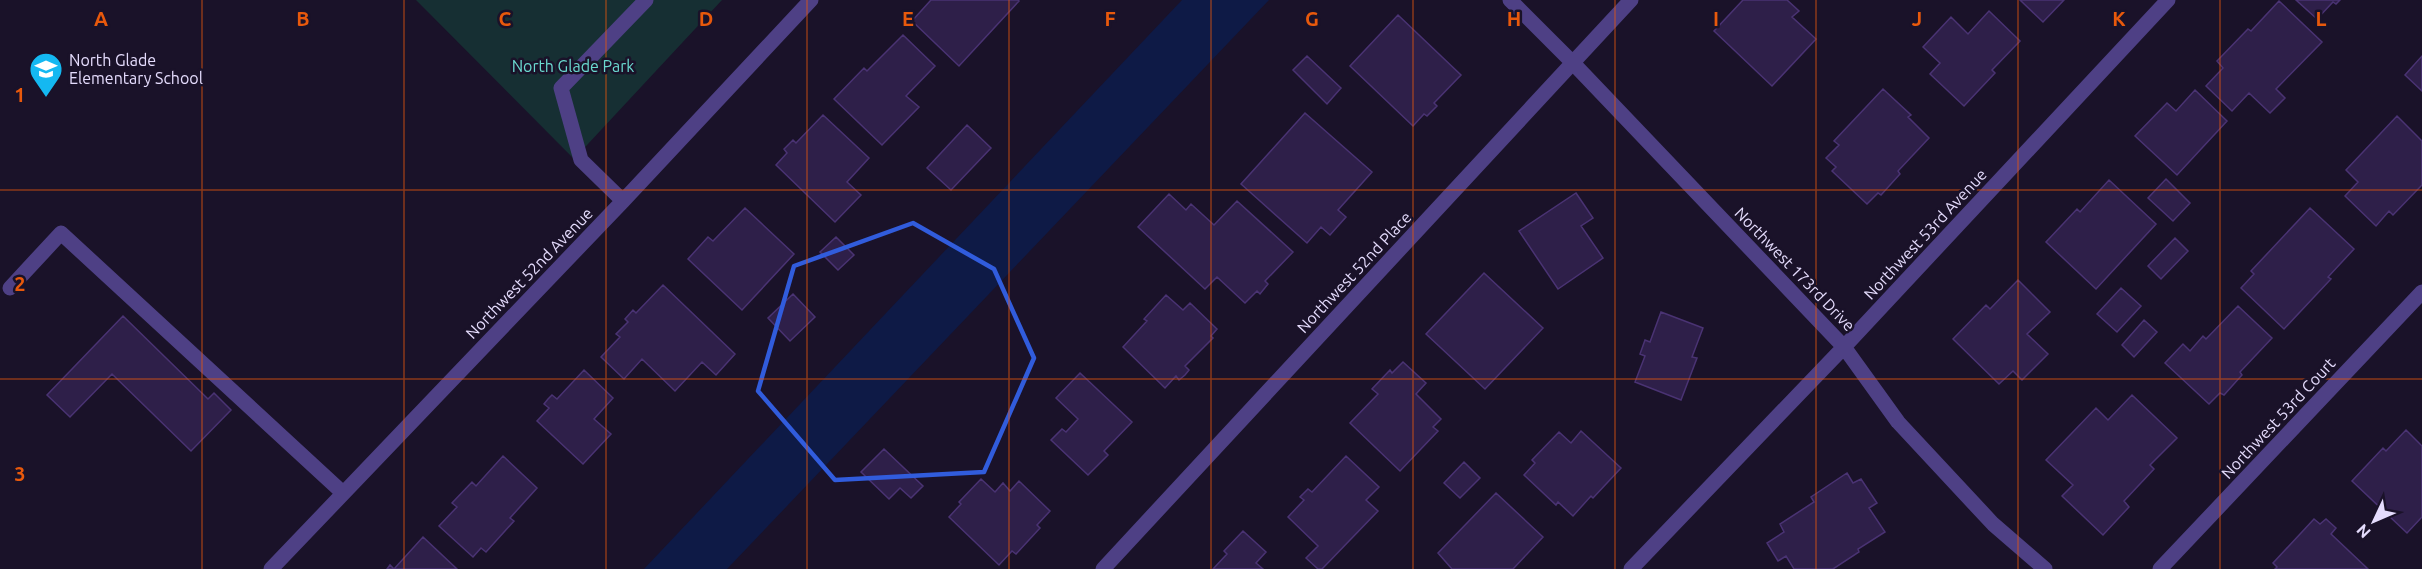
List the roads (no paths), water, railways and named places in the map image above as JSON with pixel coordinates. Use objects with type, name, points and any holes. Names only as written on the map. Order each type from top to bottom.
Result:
[{"type":"street","points":[[623,201],[581,160],[561,88],[646,0]]},
{"type":"street","name":"Northwest 52nd Avenue","points":[[272,569],[811,0]]},
{"type":"street","name":"Northwest 173rd Drive","points":[[1510,0],[1844,347],[1899,422],[1993,524],[2045,569]]},
{"type":"street","name":"Northwest 52nd Place","points":[[1103,569],[1631,0]]},
{"type":"street","name":"Northwest 53rd Avenue","points":[[1632,569],[1844,347],[2168,0]]},
{"type":"street","points":[[10,288],[62,233],[343,494]]},
{"type":"street","name":"Northwest 53rd Court","points":[[2160,569],[2422,291]]},
{"type":"water","points":[[1182,0],[1269,0],[727,569],[644,569]]},
{"type":"place","name":"North Glade Elementary School","points":[[46,98]]},
{"type":"park label","name":"North Glade Park","points":[[573,66]]}]
